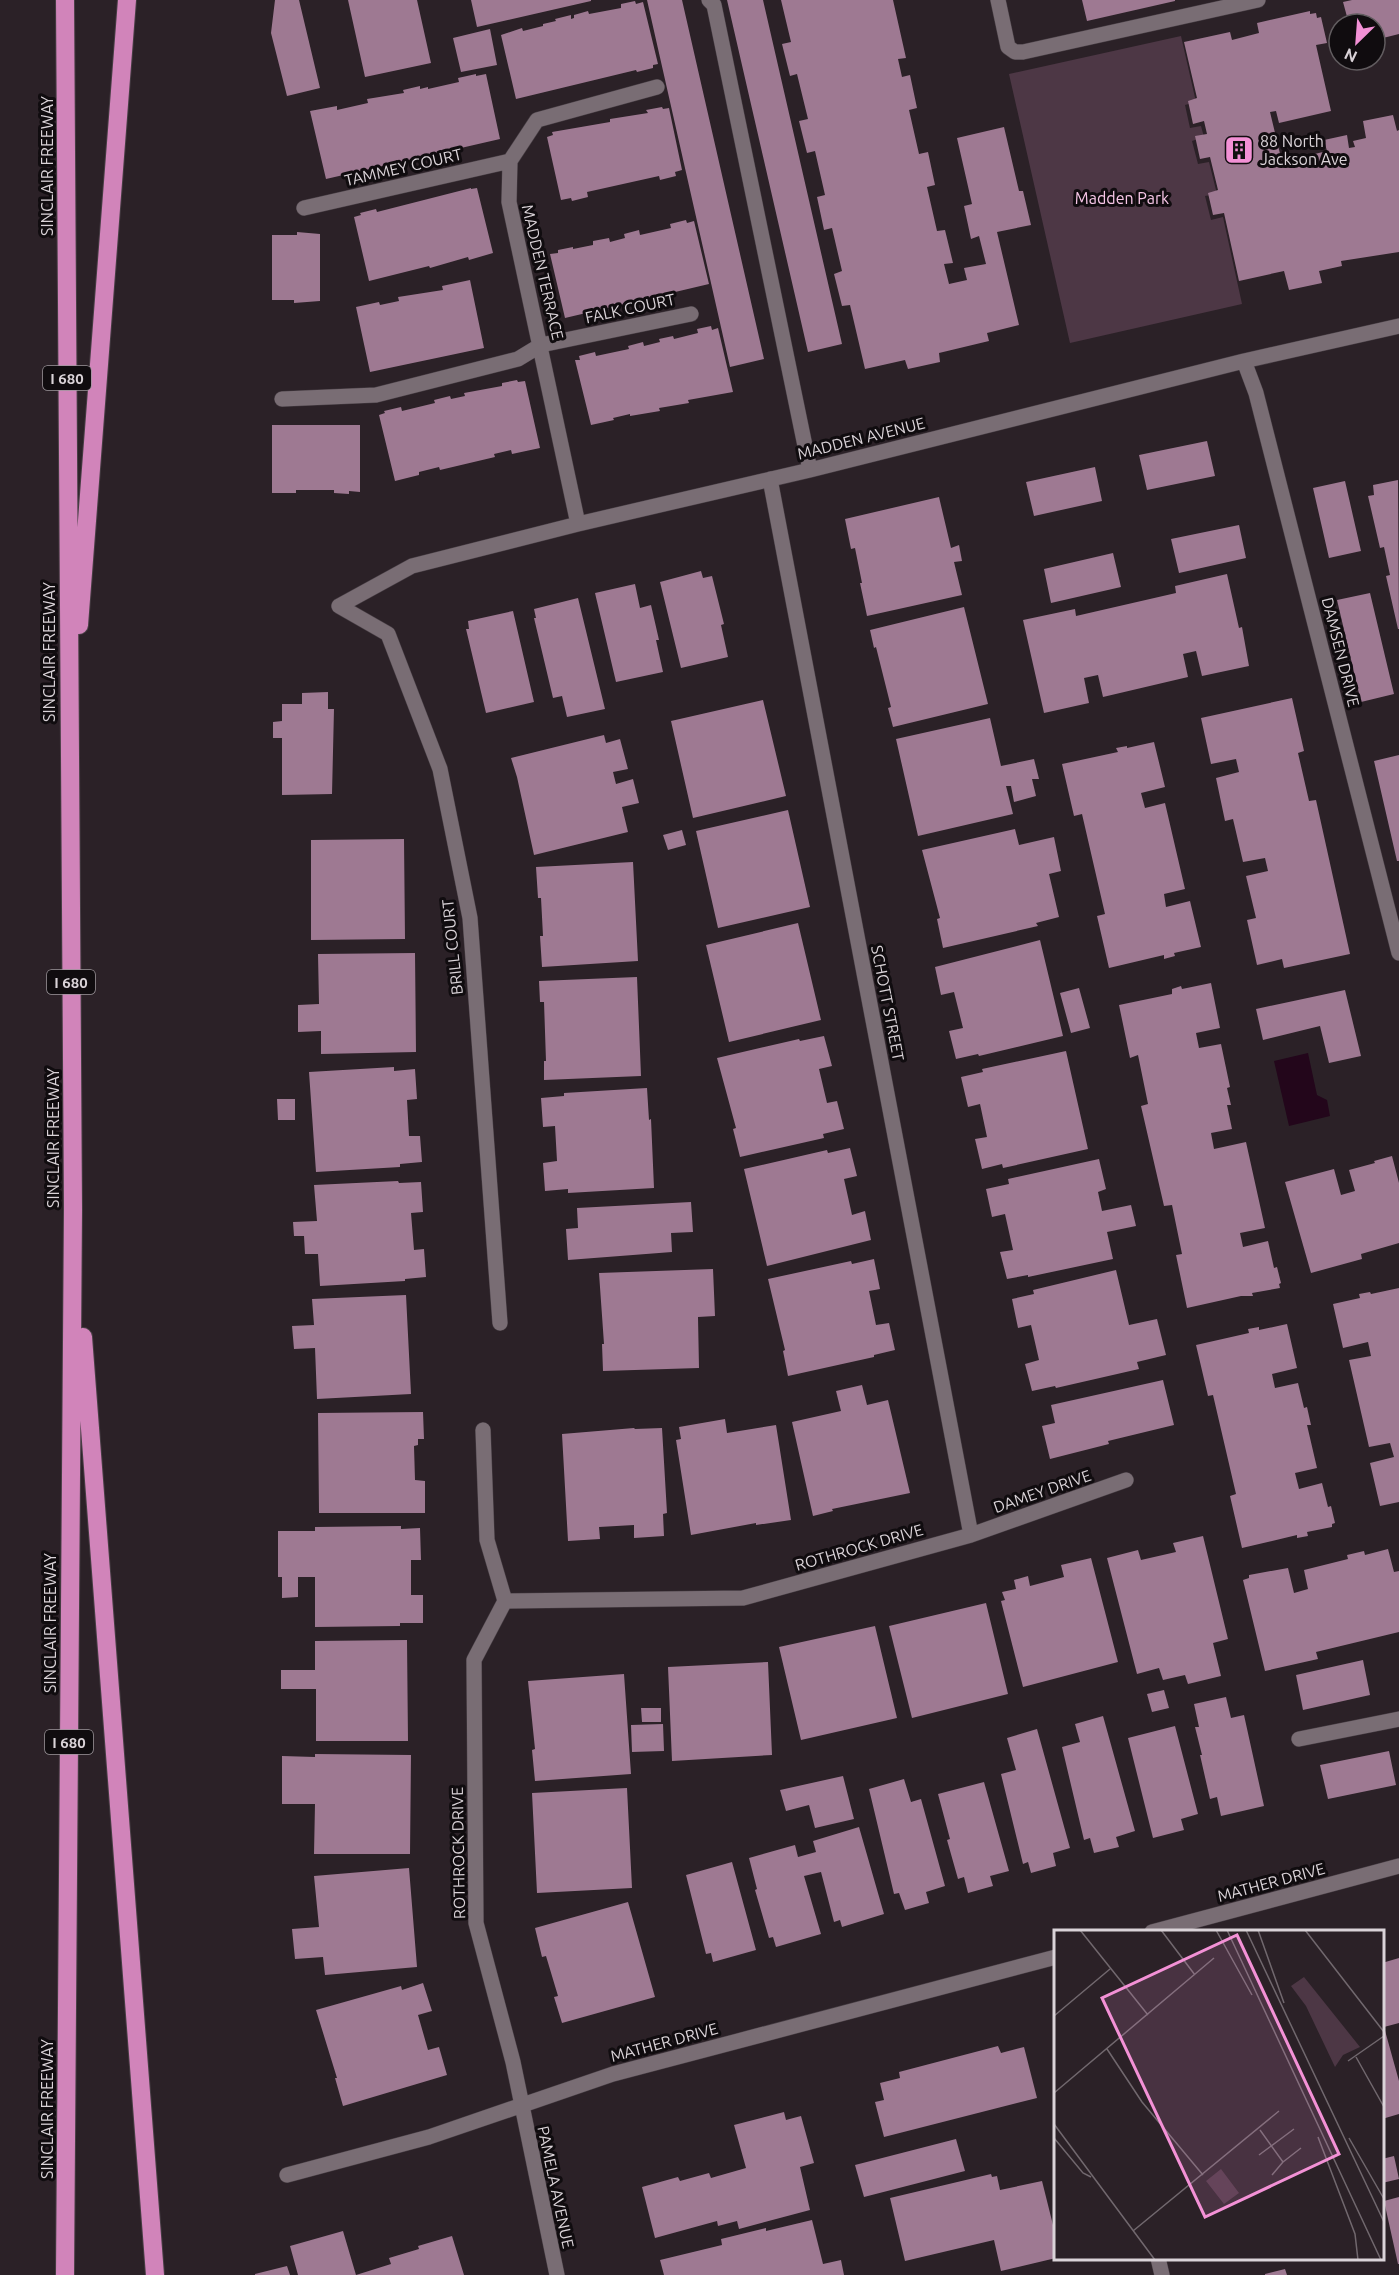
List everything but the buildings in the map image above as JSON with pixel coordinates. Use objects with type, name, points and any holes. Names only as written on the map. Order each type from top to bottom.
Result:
[{"type":"highway","name":"SINCLAIR FREEWAY","points":[[65,0],[73,1209],[65,2275]]},
{"type":"highway","points":[[70,755],[127,0]]},
{"type":"highway","points":[[73,1209],[155,2275]]},
{"type":"street","points":[[709,0],[714,5],[810,470]]},
{"type":"street","points":[[998,0],[1008,47],[1023,52],[1258,0]]},
{"type":"street","points":[[510,160],[537,120],[657,87]]},
{"type":"street","name":"TAMMEY COURT","points":[[304,208],[510,160]]},
{"type":"street","name":"MADDEN TERRACE","points":[[510,160],[509,202],[578,524]]},
{"type":"street","name":"FALK COURT","points":[[282,399],[376,395],[518,359],[541,345],[691,314]]},
{"type":"street","name":"MADDEN AVENUE","points":[[339,606],[412,566],[578,524],[810,470],[1244,361],[1399,326]]},
{"type":"street","name":"DAMSEN DRIVE","points":[[1244,361],[1258,404],[1399,953]]},
{"type":"street","name":"SCHOTT STREET","points":[[770,479],[971,1535]]},
{"type":"street","name":"BRILL COURT","points":[[339,606],[388,634],[440,770],[470,918],[501,1323]]},
{"type":"street","points":[[483,1430],[487,1540],[505,1602]]},
{"type":"street","name":"DAMEY DRIVE","points":[[971,1535],[1126,1480]]},
{"type":"street","name":"ROTHROCK DRIVE","points":[[520,2106],[513,2062],[476,1923],[474,1660],[505,1602],[743,1598],[971,1535]]},
{"type":"street","points":[[1299,1739],[1399,1719]]},
{"type":"street","name":"MATHER DRIVE","points":[[1159,1930],[1399,1866]]},
{"type":"street","name":"MATHER DRIVE","points":[[287,2175],[429,2137],[613,2074],[1054,1958]]},
{"type":"street","name":"PAMELA AVENUE","points":[[520,2106],[557,2275]]},
{"type":"street","points":[[1158,2260],[1162,2275]]},
{"type":"green space","name":"Madden Park","points":[[1181,36],[1196,102],[1185,105],[1190,128],[1201,126],[1204,137],[1192,141],[1198,164],[1209,162],[1217,194],[1205,196],[1211,220],[1223,217],[1242,304],[1070,343],[1009,74]]},
{"type":"shaded area","points":[[1308,1053],[1317,1095],[1327,1100],[1330,1116],[1289,1126],[1274,1061]]},
{"type":"place","name":"88 North Jackson Ave","points":[[1239,150]]}]
